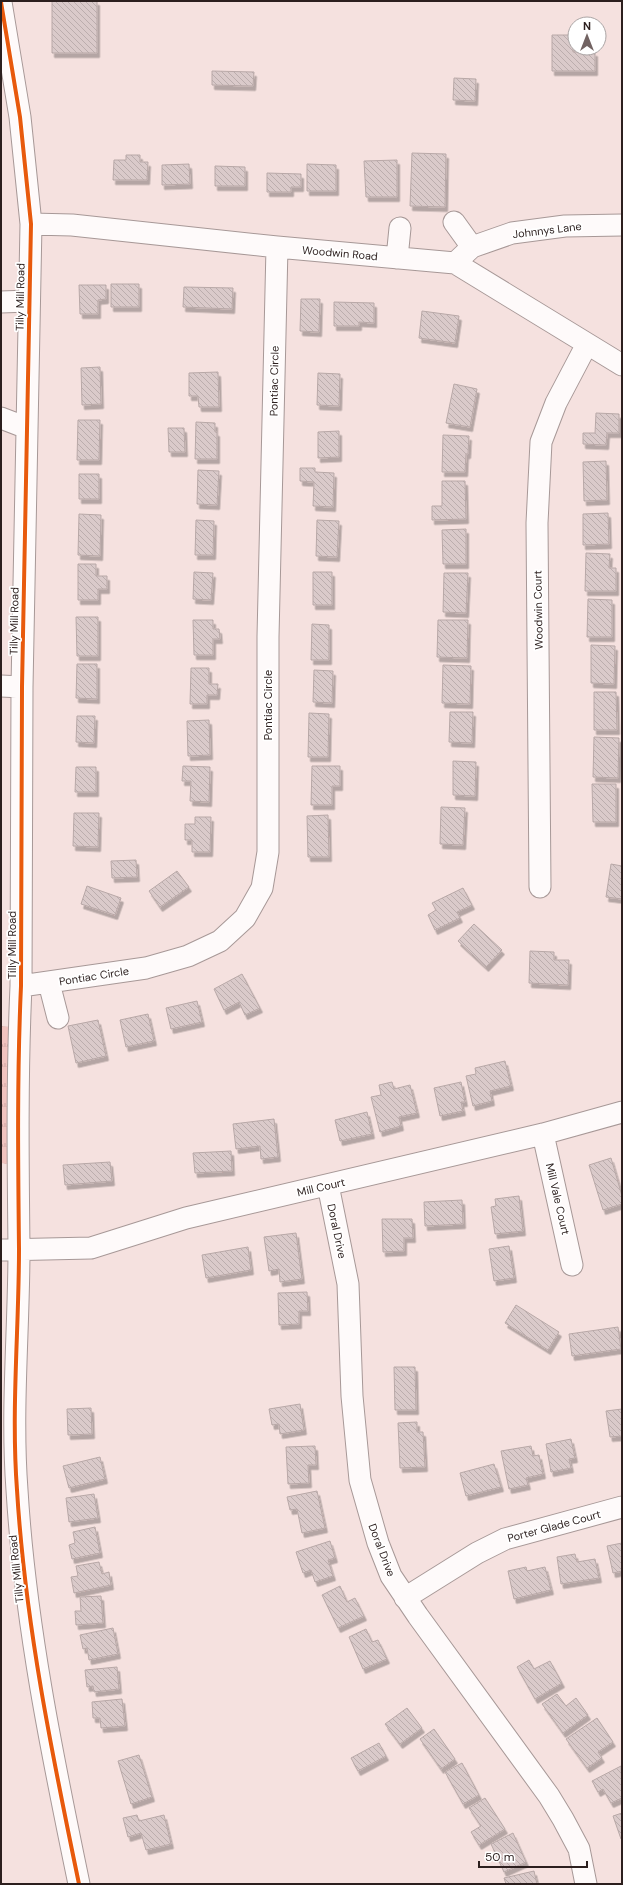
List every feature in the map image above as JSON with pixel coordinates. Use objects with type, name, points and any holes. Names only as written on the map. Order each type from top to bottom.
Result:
[{"type":"street","name":"Tilly Mill Road","points":[[1,2],[20,117],[31,224],[22,687],[21,986],[10,1027],[10,1250],[17,1488],[25,1580],[47,1718],[79,1884]]},
{"type":"street","points":[[454,222],[472,247]]},
{"type":"street","name":"Woodwin Road","points":[[31,224],[72,225],[277,247],[455,263],[622,365]]},
{"type":"street","name":"Johnnys Lane","points":[[455,263],[472,247],[512,233],[557,227],[622,225]]},
{"type":"street","points":[[397,258],[400,228]]},
{"type":"street","name":"Pontiac Circle","points":[[21,986],[146,968],[188,956],[220,941],[245,918],[262,888],[268,852],[268,629],[277,247]]},
{"type":"street","points":[[1,302],[29,302]]},
{"type":"street","name":"Woodwin Court","points":[[540,887],[537,523],[541,442],[556,403],[587,344]]},
{"type":"street","points":[[1,418],[27,428]]},
{"type":"street","points":[[1,686],[22,687]]},
{"type":"street","points":[[49,983],[58,1018]]},
{"type":"street","name":"Mill Court","points":[[10,1250],[91,1248],[186,1218],[543,1134],[622,1112]]},
{"type":"street","name":"Mill Vale Court","points":[[543,1134],[572,1265]]},
{"type":"street","name":"Doral Drive","points":[[328,1185],[348,1284],[352,1396],[360,1480],[378,1543],[391,1576],[405,1598],[549,1796],[564,1819],[579,1849],[586,1884]]},
{"type":"street","name":"Porter Glade Court","points":[[405,1598],[477,1553],[504,1539],[622,1507]]},
{"type":"green space","points":[[1,1026],[19,1028],[18,1166],[1,1163]]},
{"type":"building","points":[[52,1],[97,1],[97,53],[52,53]]},
{"type":"building","points":[[552,35],[567,35],[567,56],[595,56],[595,71],[552,71]]},
{"type":"building","points":[[212,71],[254,72],[253,86],[212,85]]},
{"type":"building","points":[[454,78],[476,79],[475,101],[453,100]]},
{"type":"building","points":[[412,153],[446,154],[445,207],[410,206]]},
{"type":"building","points":[[126,155],[140,155],[140,162],[148,162],[147,180],[113,180],[114,160],[126,160]]},
{"type":"building","points":[[397,160],[397,197],[366,197],[364,161]]},
{"type":"building","points":[[189,164],[190,184],[162,185],[162,165]]},
{"type":"building","points":[[307,164],[336,165],[336,191],[307,191]]},
{"type":"building","points":[[215,166],[245,167],[245,186],[215,186]]},
{"type":"building","points":[[267,173],[301,174],[301,187],[291,187],[291,192],[267,192]]},
{"type":"building","points":[[111,284],[139,284],[139,307],[111,307]]},
{"type":"building","points":[[79,285],[106,285],[106,299],[98,300],[98,314],[80,314]]},
{"type":"building","points":[[184,287],[233,288],[232,309],[183,307]]},
{"type":"building","points":[[301,299],[320,299],[319,332],[300,331]]},
{"type":"building","points":[[334,302],[374,303],[374,323],[359,322],[359,326],[334,326]]},
{"type":"building","points":[[422,311],[459,316],[455,343],[419,338]]},
{"type":"building","points":[[100,367],[101,404],[82,405],[81,368]]},
{"type":"building","points":[[218,372],[219,407],[199,407],[198,396],[189,396],[189,373]]},
{"type":"building","points":[[318,373],[340,374],[339,406],[317,405]]},
{"type":"building","points":[[454,384],[477,389],[470,427],[446,423]]},
{"type":"building","points":[[596,413],[619,414],[619,433],[607,433],[606,445],[583,444],[583,433],[595,433]]},
{"type":"building","points":[[78,420],[100,420],[99,460],[77,460]]},
{"type":"building","points":[[196,422],[215,423],[215,432],[217,432],[217,459],[195,459]]},
{"type":"building","points":[[168,428],[184,428],[185,452],[169,452]]},
{"type":"building","points":[[339,431],[339,457],[318,458],[318,432]]},
{"type":"building","points":[[443,435],[469,436],[465,472],[442,472]]},
{"type":"building","points":[[606,461],[607,500],[584,501],[583,462]]},
{"type":"building","points":[[300,468],[315,468],[315,472],[334,473],[333,507],[313,506],[314,482],[300,481]]},
{"type":"building","points":[[198,470],[219,471],[217,505],[197,504]]},
{"type":"building","points":[[79,474],[99,474],[99,499],[79,499]]},
{"type":"building","points":[[442,481],[465,481],[466,519],[432,520],[432,506],[442,506]]},
{"type":"building","points":[[608,513],[609,544],[583,545],[583,514]]},
{"type":"building","points":[[79,514],[101,515],[100,556],[78,555]]},
{"type":"building","points":[[196,520],[214,521],[213,555],[195,555]]},
{"type":"building","points":[[317,520],[339,521],[337,557],[316,556]]},
{"type":"building","points":[[466,529],[466,564],[443,564],[442,530]]},
{"type":"building","points":[[586,553],[610,554],[609,568],[616,568],[616,591],[585,591]]},
{"type":"building","points":[[78,564],[96,564],[96,576],[107,576],[107,589],[98,589],[98,600],[78,600]]},
{"type":"building","points":[[194,572],[213,573],[211,600],[193,599]]},
{"type":"building","points":[[313,572],[332,572],[332,605],[313,605]]},
{"type":"building","points":[[444,573],[468,573],[466,613],[443,612]]},
{"type":"building","points":[[588,599],[612,600],[612,637],[587,637]]},
{"type":"building","points":[[76,617],[98,617],[98,656],[77,656]]},
{"type":"building","points":[[193,620],[213,620],[213,629],[219,629],[220,639],[213,639],[213,655],[194,655]]},
{"type":"building","points":[[438,620],[468,620],[467,658],[437,657]]},
{"type":"building","points":[[312,624],[329,625],[329,660],[311,660]]},
{"type":"building","points":[[591,645],[615,646],[614,684],[591,683]]},
{"type":"building","points":[[77,664],[97,664],[97,699],[76,698]]},
{"type":"building","points":[[443,665],[471,666],[470,704],[442,703]]},
{"type":"building","points":[[191,668],[209,668],[209,684],[218,684],[217,695],[207,695],[207,704],[190,704]]},
{"type":"building","points":[[314,670],[333,671],[332,703],[313,702]]},
{"type":"building","points":[[594,692],[616,692],[617,730],[594,730]]},
{"type":"building","points":[[450,712],[473,712],[472,743],[449,742]]},
{"type":"building","points":[[309,713],[329,714],[328,757],[308,757]]},
{"type":"building","points":[[77,716],[95,716],[94,743],[76,742]]},
{"type":"building","points":[[209,720],[210,755],[188,756],[187,721]]},
{"type":"building","points":[[594,737],[619,738],[618,778],[593,777]]},
{"type":"building","points":[[453,761],[476,762],[475,796],[453,795]]},
{"type":"building","points":[[183,766],[210,767],[209,802],[190,801],[191,781],[182,781]]},
{"type":"building","points":[[312,766],[340,766],[340,786],[332,786],[332,805],[311,805]]},
{"type":"building","points":[[76,767],[96,767],[96,792],[75,792]]},
{"type":"building","points":[[592,784],[616,784],[616,822],[593,822]]},
{"type":"building","points":[[441,807],[465,808],[463,845],[440,844]]},
{"type":"building","points":[[74,813],[99,813],[98,847],[73,846]]},
{"type":"building","points":[[328,815],[329,857],[308,857],[307,816]]},
{"type":"building","points":[[195,817],[211,817],[210,852],[192,852],[192,840],[185,840],[185,824],[195,824]]},
{"type":"building","points":[[136,860],[137,877],[112,878],[111,861]]},
{"type":"building","points":[[611,864],[622,866],[622,899],[606,897]]},
{"type":"building","points":[[177,871],[189,887],[160,907],[149,891]]},
{"type":"building","points":[[87,886],[121,898],[115,915],[81,904]]},
{"type":"building","points":[[463,888],[472,905],[457,912],[460,918],[435,930],[428,915],[436,910],[432,903]]},
{"type":"building","points":[[474,924],[502,950],[486,967],[458,941]]},
{"type":"building","points":[[530,951],[554,952],[554,960],[569,960],[568,985],[529,983]]},
{"type":"building","points":[[242,974],[260,1008],[245,1015],[239,1002],[224,1010],[214,989]]},
{"type":"building","points":[[197,1001],[202,1022],[171,1029],[166,1008]]},
{"type":"building","points":[[148,1014],[154,1041],[126,1047],[120,1020]]},
{"type":"building","points":[[98,1020],[106,1056],[76,1063],[68,1026]]},
{"type":"building","points":[[505,1061],[511,1086],[490,1091],[492,1101],[473,1106],[466,1076],[476,1074],[475,1068]]},
{"type":"building","points":[[392,1082],[394,1089],[410,1085],[417,1113],[399,1117],[401,1126],[380,1132],[371,1097],[381,1095],[379,1085]]},
{"type":"building","points":[[461,1082],[465,1102],[461,1102],[463,1111],[440,1116],[434,1088]]},
{"type":"building","points":[[367,1112],[372,1134],[340,1141],[335,1120]]},
{"type":"building","points":[[274,1119],[278,1157],[261,1159],[260,1146],[236,1149],[233,1124]]},
{"type":"building","points":[[231,1151],[232,1171],[195,1173],[193,1153]]},
{"type":"building","points":[[611,1158],[622,1196],[622,1204],[603,1210],[589,1165]]},
{"type":"building","points":[[110,1162],[112,1181],[65,1185],[63,1165]]},
{"type":"building","points":[[519,1196],[523,1231],[495,1234],[491,1207],[496,1206],[495,1199]]},
{"type":"building","points":[[462,1200],[463,1224],[425,1226],[424,1202]]},
{"type":"building","points":[[382,1219],[412,1219],[413,1238],[404,1238],[404,1251],[383,1252]]},
{"type":"building","points":[[296,1233],[302,1279],[280,1282],[279,1269],[269,1271],[264,1237]]},
{"type":"building","points":[[509,1246],[514,1278],[494,1281],[489,1249]]},
{"type":"building","points":[[248,1247],[251,1270],[206,1278],[202,1255]]},
{"type":"building","points":[[307,1292],[308,1311],[299,1311],[299,1324],[279,1325],[278,1293]]},
{"type":"building","points":[[516,1305],[559,1332],[548,1350],[505,1323]]},
{"type":"building","points":[[618,1327],[621,1349],[572,1356],[569,1334]]},
{"type":"building","points":[[394,1367],[415,1367],[416,1410],[395,1410]]},
{"type":"building","points":[[300,1404],[304,1430],[280,1434],[279,1424],[272,1425],[269,1409]]},
{"type":"building","points":[[91,1408],[92,1434],[68,1435],[67,1409]]},
{"type":"building","points":[[622,1409],[622,1436],[610,1437],[606,1411]]},
{"type":"building","points":[[417,1422],[417,1432],[423,1432],[425,1467],[400,1468],[398,1423]]},
{"type":"building","points":[[571,1439],[575,1458],[569,1459],[571,1468],[551,1472],[546,1444]]},
{"type":"building","points":[[315,1446],[316,1465],[308,1465],[309,1483],[288,1484],[286,1447]]},
{"type":"building","points":[[531,1446],[533,1456],[539,1455],[543,1474],[526,1478],[528,1485],[509,1489],[501,1451]]},
{"type":"building","points":[[100,1457],[105,1479],[69,1488],[63,1466]]},
{"type":"building","points":[[494,1464],[501,1487],[466,1496],[460,1473]]},
{"type":"building","points":[[317,1491],[325,1528],[302,1533],[297,1509],[290,1510],[287,1497]]},
{"type":"building","points":[[94,1494],[98,1518],[69,1522],[66,1498]]},
{"type":"building","points":[[95,1527],[100,1553],[72,1559],[69,1545],[75,1543],[73,1532]]},
{"type":"building","points":[[330,1541],[335,1558],[328,1560],[333,1576],[315,1582],[311,1570],[303,1573],[296,1552]]},
{"type":"building","points":[[622,1543],[622,1571],[613,1573],[607,1546]]},
{"type":"building","points":[[575,1554],[577,1562],[595,1559],[599,1578],[561,1584],[557,1557]]},
{"type":"building","points":[[99,1562],[102,1574],[109,1572],[111,1585],[74,1593],[71,1577],[78,1576],[76,1566]]},
{"type":"building","points":[[526,1567],[527,1571],[545,1567],[551,1590],[514,1599],[508,1571]]},
{"type":"building","points":[[340,1586],[347,1602],[355,1598],[364,1616],[338,1628],[322,1595]]},
{"type":"building","points":[[101,1596],[103,1623],[76,1625],[75,1611],[81,1611],[80,1597]]},
{"type":"building","points":[[113,1628],[118,1654],[89,1660],[87,1648],[83,1649],[80,1635]]},
{"type":"building","points":[[366,1629],[372,1642],[378,1640],[387,1659],[363,1669],[349,1637]]},
{"type":"building","points":[[529,1660],[534,1669],[550,1661],[562,1683],[535,1699],[517,1667]]},
{"type":"building","points":[[117,1667],[119,1689],[94,1692],[93,1686],[87,1687],[85,1670]]},
{"type":"building","points":[[557,1694],[566,1706],[576,1698],[588,1715],[563,1733],[542,1704]]},
{"type":"building","points":[[122,1699],[125,1726],[101,1728],[100,1718],[93,1718],[92,1702]]},
{"type":"building","points":[[407,1708],[422,1728],[400,1744],[385,1724]]},
{"type":"building","points":[[597,1718],[613,1742],[598,1752],[602,1758],[587,1768],[566,1739]]},
{"type":"building","points":[[434,1729],[455,1759],[441,1769],[420,1739]]},
{"type":"building","points":[[379,1743],[386,1756],[358,1771],[351,1758]]},
{"type":"building","points":[[139,1755],[152,1797],[131,1804],[118,1761]]},
{"type":"building","points":[[462,1763],[479,1795],[463,1804],[445,1772]]},
{"type":"building","points":[[621,1766],[622,1798],[611,1803],[603,1789],[598,1792],[592,1781]]},
{"type":"building","points":[[485,1798],[505,1829],[479,1845],[471,1832],[481,1826],[469,1808]]},
{"type":"building","points":[[622,1813],[622,1839],[621,1839],[613,1816]]},
{"type":"building","points":[[137,1815],[139,1821],[164,1815],[171,1844],[146,1850],[141,1833],[128,1837],[123,1818]]},
{"type":"building","points":[[513,1833],[526,1862],[504,1872],[491,1844]]},
{"type":"building","points":[[534,1871],[537,1884],[506,1884],[504,1878]]},
{"type":"cycle path","points":[[1,2],[20,117],[31,224],[22,687],[21,986],[18,1118],[19,1279],[15,1400],[15,1460],[26,1589],[33,1638],[59,1786],[79,1884]]}]
